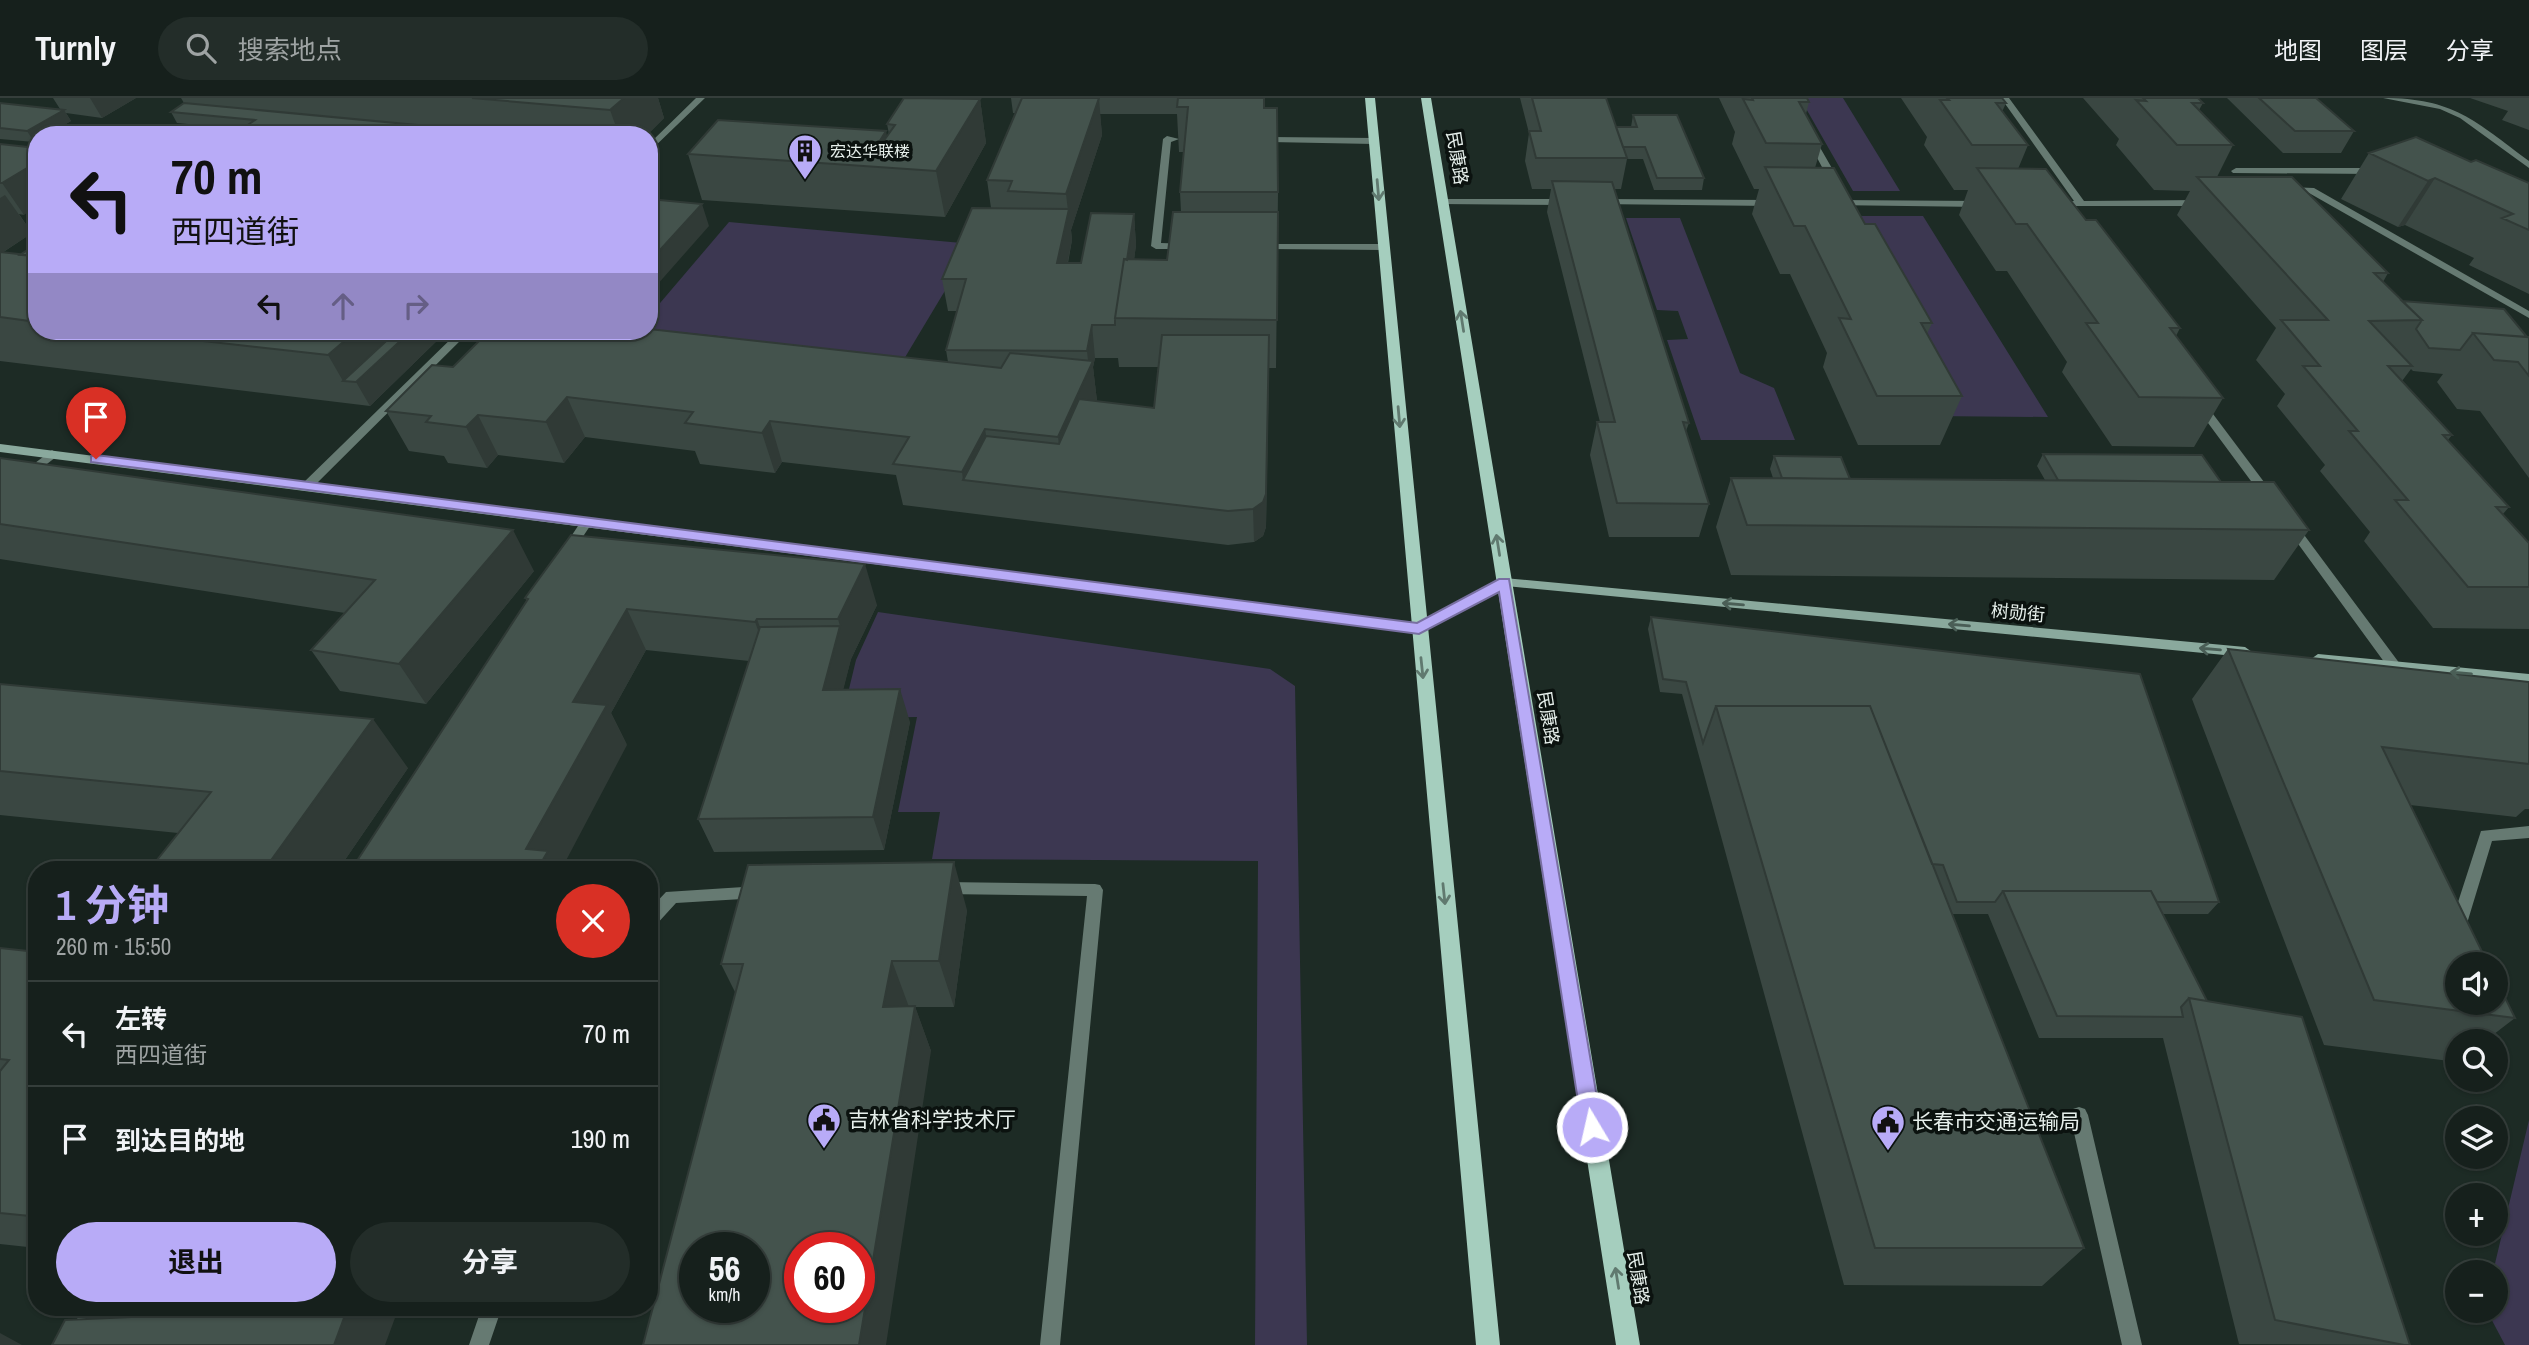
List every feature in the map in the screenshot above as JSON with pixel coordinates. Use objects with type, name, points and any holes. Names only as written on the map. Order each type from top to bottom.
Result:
[{"type":"main road","points":[[1370,98],[1488,1345]]},
{"type":"main road","name":"民康路","points":[[1426,98],[1628,1345]]},
{"type":"street","points":[[658,140],[701,98]]},
{"type":"street","points":[[2005,98],[2081,204]]},
{"type":"street","points":[[2387,98],[2442,107],[2463,116],[2529,165]]},
{"type":"street","points":[[1802,121],[1846,203]]},
{"type":"street","points":[[1175,139],[1167,139],[1156,246],[1196,246]]},
{"type":"street","points":[[1268,140],[1374,141]]},
{"type":"street","points":[[2228,162],[2245,180]]},
{"type":"street","points":[[2236,171],[2370,170],[2389,173]]},
{"type":"street","points":[[2277,190],[2311,190],[2529,315]]},
{"type":"street","points":[[1443,202],[1791,203]]},
{"type":"street","points":[[1819,203],[1996,204]]},
{"type":"street","points":[[2037,204],[2211,203]]},
{"type":"street","points":[[2051,204],[2059,215]]},
{"type":"street","points":[[1249,247],[1383,247]]},
{"type":"street","points":[[306,487],[456,340]]},
{"type":"street","points":[[2190,391],[2395,667]]},
{"type":"street","points":[[0,448],[1419,629],[1504,582]]},
{"type":"street","points":[[0,496],[51,454]]},
{"type":"street","points":[[563,557],[586,523]]},
{"type":"street","name":"树勋街","points":[[1504,582],[2256,653]]},
{"type":"street","points":[[2298,657],[2522,678],[2525,696]]},
{"type":"street","points":[[2451,951],[2486,835],[2529,831]]},
{"type":"street","points":[[933,888],[1095,890],[1050,1345]]},
{"type":"street","points":[[658,912],[672,897],[770,891]]},
{"type":"street","points":[[2078,1115],[2132,1345]]},
{"type":"street","points":[[72,1345],[90,1316]]},
{"type":"street","points":[[479,1345],[489,1316]]},
{"type":"shaded area","points":[[1800,98],[1843,98],[1900,191],[1853,191]]},
{"type":"shaded area","points":[[1825,216],[1923,216],[2048,417],[1930,416]]},
{"type":"shaded area","points":[[1626,218],[1680,218],[1740,373],[1774,388],[1795,440],[1701,440],[1667,340],[1688,339],[1678,311],[1657,310]]},
{"type":"shaded area","points":[[729,222],[973,244],[898,369],[719,351],[728,337],[658,330],[658,305]]},
{"type":"shaded area","points":[[878,612],[1270,669],[1295,686],[1307,1345],[1255,1345],[1258,861],[932,859],[940,812],[898,812],[917,717],[842,718],[856,660]]},
{"type":"shaded area","points":[[2529,1120],[2529,1345],[2505,1345],[2493,1323],[2508,1323],[2508,1260],[2496,1260],[2499,1246],[2508,1246],[2508,1209]]},
{"type":"building","points":[[472,98],[624,98],[610,110]]},
{"type":"building","points":[[904,98],[980,99],[936,171],[688,154],[718,120],[886,131],[881,139],[885,139],[895,125],[887,124]]},
{"type":"building","points":[[1022,98],[1099,98],[1066,194],[1008,191],[1012,181],[987,180]]},
{"type":"building","points":[[1178,98],[1264,98],[1264,108],[1277,108],[1278,192],[1180,192],[1188,107],[1177,107]]},
{"type":"building","points":[[1532,98],[1606,98],[1627,158],[1536,158],[1529,131],[1541,131]]},
{"type":"building","points":[[1752,98],[1807,98],[1809,102],[1799,102],[1822,144],[1766,143],[1743,99],[1753,100]]},
{"type":"building","points":[[1947,98],[2002,98],[2006,103],[1996,103],[2028,145],[1972,145],[1940,100],[1949,100]]},
{"type":"building","points":[[2143,98],[2198,98],[2203,103],[2192,103],[2233,145],[2177,145],[2136,100],[2146,101]]},
{"type":"building","points":[[2259,98],[2316,98],[2354,131],[2295,131]]},
{"type":"building","points":[[0,103],[64,110],[36,126],[28,126],[27,131],[0,128]]},
{"type":"building","points":[[184,103],[427,126],[246,126],[255,120],[171,112]]},
{"type":"building","points":[[1633,115],[1677,115],[1704,178],[1657,178],[1645,147],[1623,147],[1616,127],[1637,127]]},
{"type":"building","points":[[2416,137],[2471,162],[2476,160],[2529,183],[2529,230],[2502,218],[2513,214],[2435,178],[2428,181],[2369,153]]},
{"type":"building","points":[[0,144],[28,147],[28,167],[0,183]]},
{"type":"building","points":[[1765,167],[1834,168],[1865,224],[1875,224],[1932,323],[1921,323],[1962,396],[1877,396],[1839,318],[1851,319],[1805,226],[1794,226]]},
{"type":"building","points":[[1977,168],[2046,169],[2086,220],[2096,220],[2180,328],[2170,328],[2223,398],[2139,397],[2086,323],[2098,323],[2027,224],[2016,224]]},
{"type":"building","points":[[2197,177],[2292,177],[2388,273],[2374,273],[2422,320],[2369,321],[2412,366],[2388,366],[2452,435],[2443,435],[2509,507],[2496,507],[2529,543],[2529,587],[2468,587],[2395,500],[2408,500],[2349,431],[2358,431],[2303,366],[2320,366],[2281,320],[2328,320]]},
{"type":"building","points":[[1552,181],[1612,182],[1689,423],[1683,422],[1709,504],[1617,503],[1597,422],[1615,422]]},
{"type":"building","points":[[658,200],[702,204],[658,252]]},
{"type":"building","points":[[972,208],[1069,209],[1057,263],[1081,263],[1091,213],[1134,214],[1127,260],[1124,259],[1115,325],[1092,325],[1087,351],[946,350],[966,279],[942,279]]},
{"type":"building","points":[[1173,212],[1278,212],[1277,320],[1115,318],[1124,259],[1167,260]]},
{"type":"building","points":[[0,252],[28,255],[28,321],[0,317]]},
{"type":"building","points":[[2402,301],[2504,309],[2527,337],[2473,333],[2460,350],[2429,348],[2416,329],[2422,320]]},
{"type":"building","points":[[658,330],[1001,368],[1010,353],[1093,361],[1058,437],[985,429],[962,472],[893,464],[909,437],[770,421],[762,433],[685,423],[693,412],[567,397],[546,422],[478,415],[466,427],[426,422],[431,416],[386,411],[432,365],[453,367],[480,340],[658,340]]},
{"type":"building","points":[[2473,333],[2529,337],[2529,376],[2518,362],[2494,360]]},
{"type":"building","points":[[1162,335],[1269,335],[1266,494],[1263,502],[1253,509],[1228,511],[963,480],[986,436],[1059,444],[1079,399],[1154,408]]},
{"type":"building","points":[[195,340],[346,340],[328,355]]},
{"type":"building","points":[[387,340],[401,340],[356,382],[343,381]]},
{"type":"building","points":[[2043,454],[2202,455],[2221,482],[2058,480]]},
{"type":"building","points":[[1774,456],[1841,457],[1850,479],[1782,478]]},
{"type":"building","points":[[0,458],[513,530],[399,664],[311,650],[375,580],[0,524]]},
{"type":"building","points":[[1731,478],[2274,482],[2309,530],[1747,525]]},
{"type":"building","points":[[571,535],[865,564],[838,619],[757,619],[755,622],[627,609],[573,702],[607,705],[526,849],[548,851],[542,861],[357,861],[528,599],[525,598]]},
{"type":"building","points":[[1651,617],[2140,674],[2219,902],[2157,902],[2151,891],[2003,891],[1995,902],[1957,902],[1943,865],[1932,864],[1870,706],[1716,706],[1703,743],[1686,682],[1663,679]]},
{"type":"building","points":[[840,626],[823,690],[900,689],[873,817],[698,819],[760,627]]},
{"type":"building","points":[[2228,649],[2529,682],[2529,764],[2382,747],[2482,952],[2445,952],[2445,1009],[2374,1000]]},
{"type":"building","points":[[0,684],[373,719],[270,861],[156,861],[211,792],[0,771]]},
{"type":"building","points":[[1716,706],[1870,706],[2084,1248],[1875,1248]]},
{"type":"building","name":"吉林省科学技术厅","points":[[954,862],[939,961],[892,961],[883,1007],[915,1006],[875,1248],[875,1232],[784,1232],[784,1323],[863,1323],[859,1345],[643,1345],[651,1316],[658,1316],[658,1288],[743,964],[721,964],[748,865]]},
{"type":"building","points":[[2003,891],[2151,891],[2207,1001],[2189,998],[2181,1007],[2183,1017],[2057,1016]]},
{"type":"building","points":[[0,948],[28,951],[28,1216],[0,1213],[0,1071],[9,1060],[0,1059]]},
{"type":"building","points":[[2189,998],[2302,1017],[2410,1345],[2275,1320]]},
{"type":"building","points":[[2508,1004],[2515,1018],[2492,1015],[2508,1015]]},
{"type":"building","points":[[153,1316],[345,1316],[334,1345],[52,1345],[65,1320]]},
{"type":"place","name":"宏达华联楼","points":[[805,181]]},
{"type":"place","name":"吉林省科学技术厅","points":[[824,1150]]},
{"type":"place","name":"长春市交通运输局","points":[[1888,1152]]},
{"type":"route","points":[[96,459],[1419,629],[1504,582],[1592,1127]]}]
